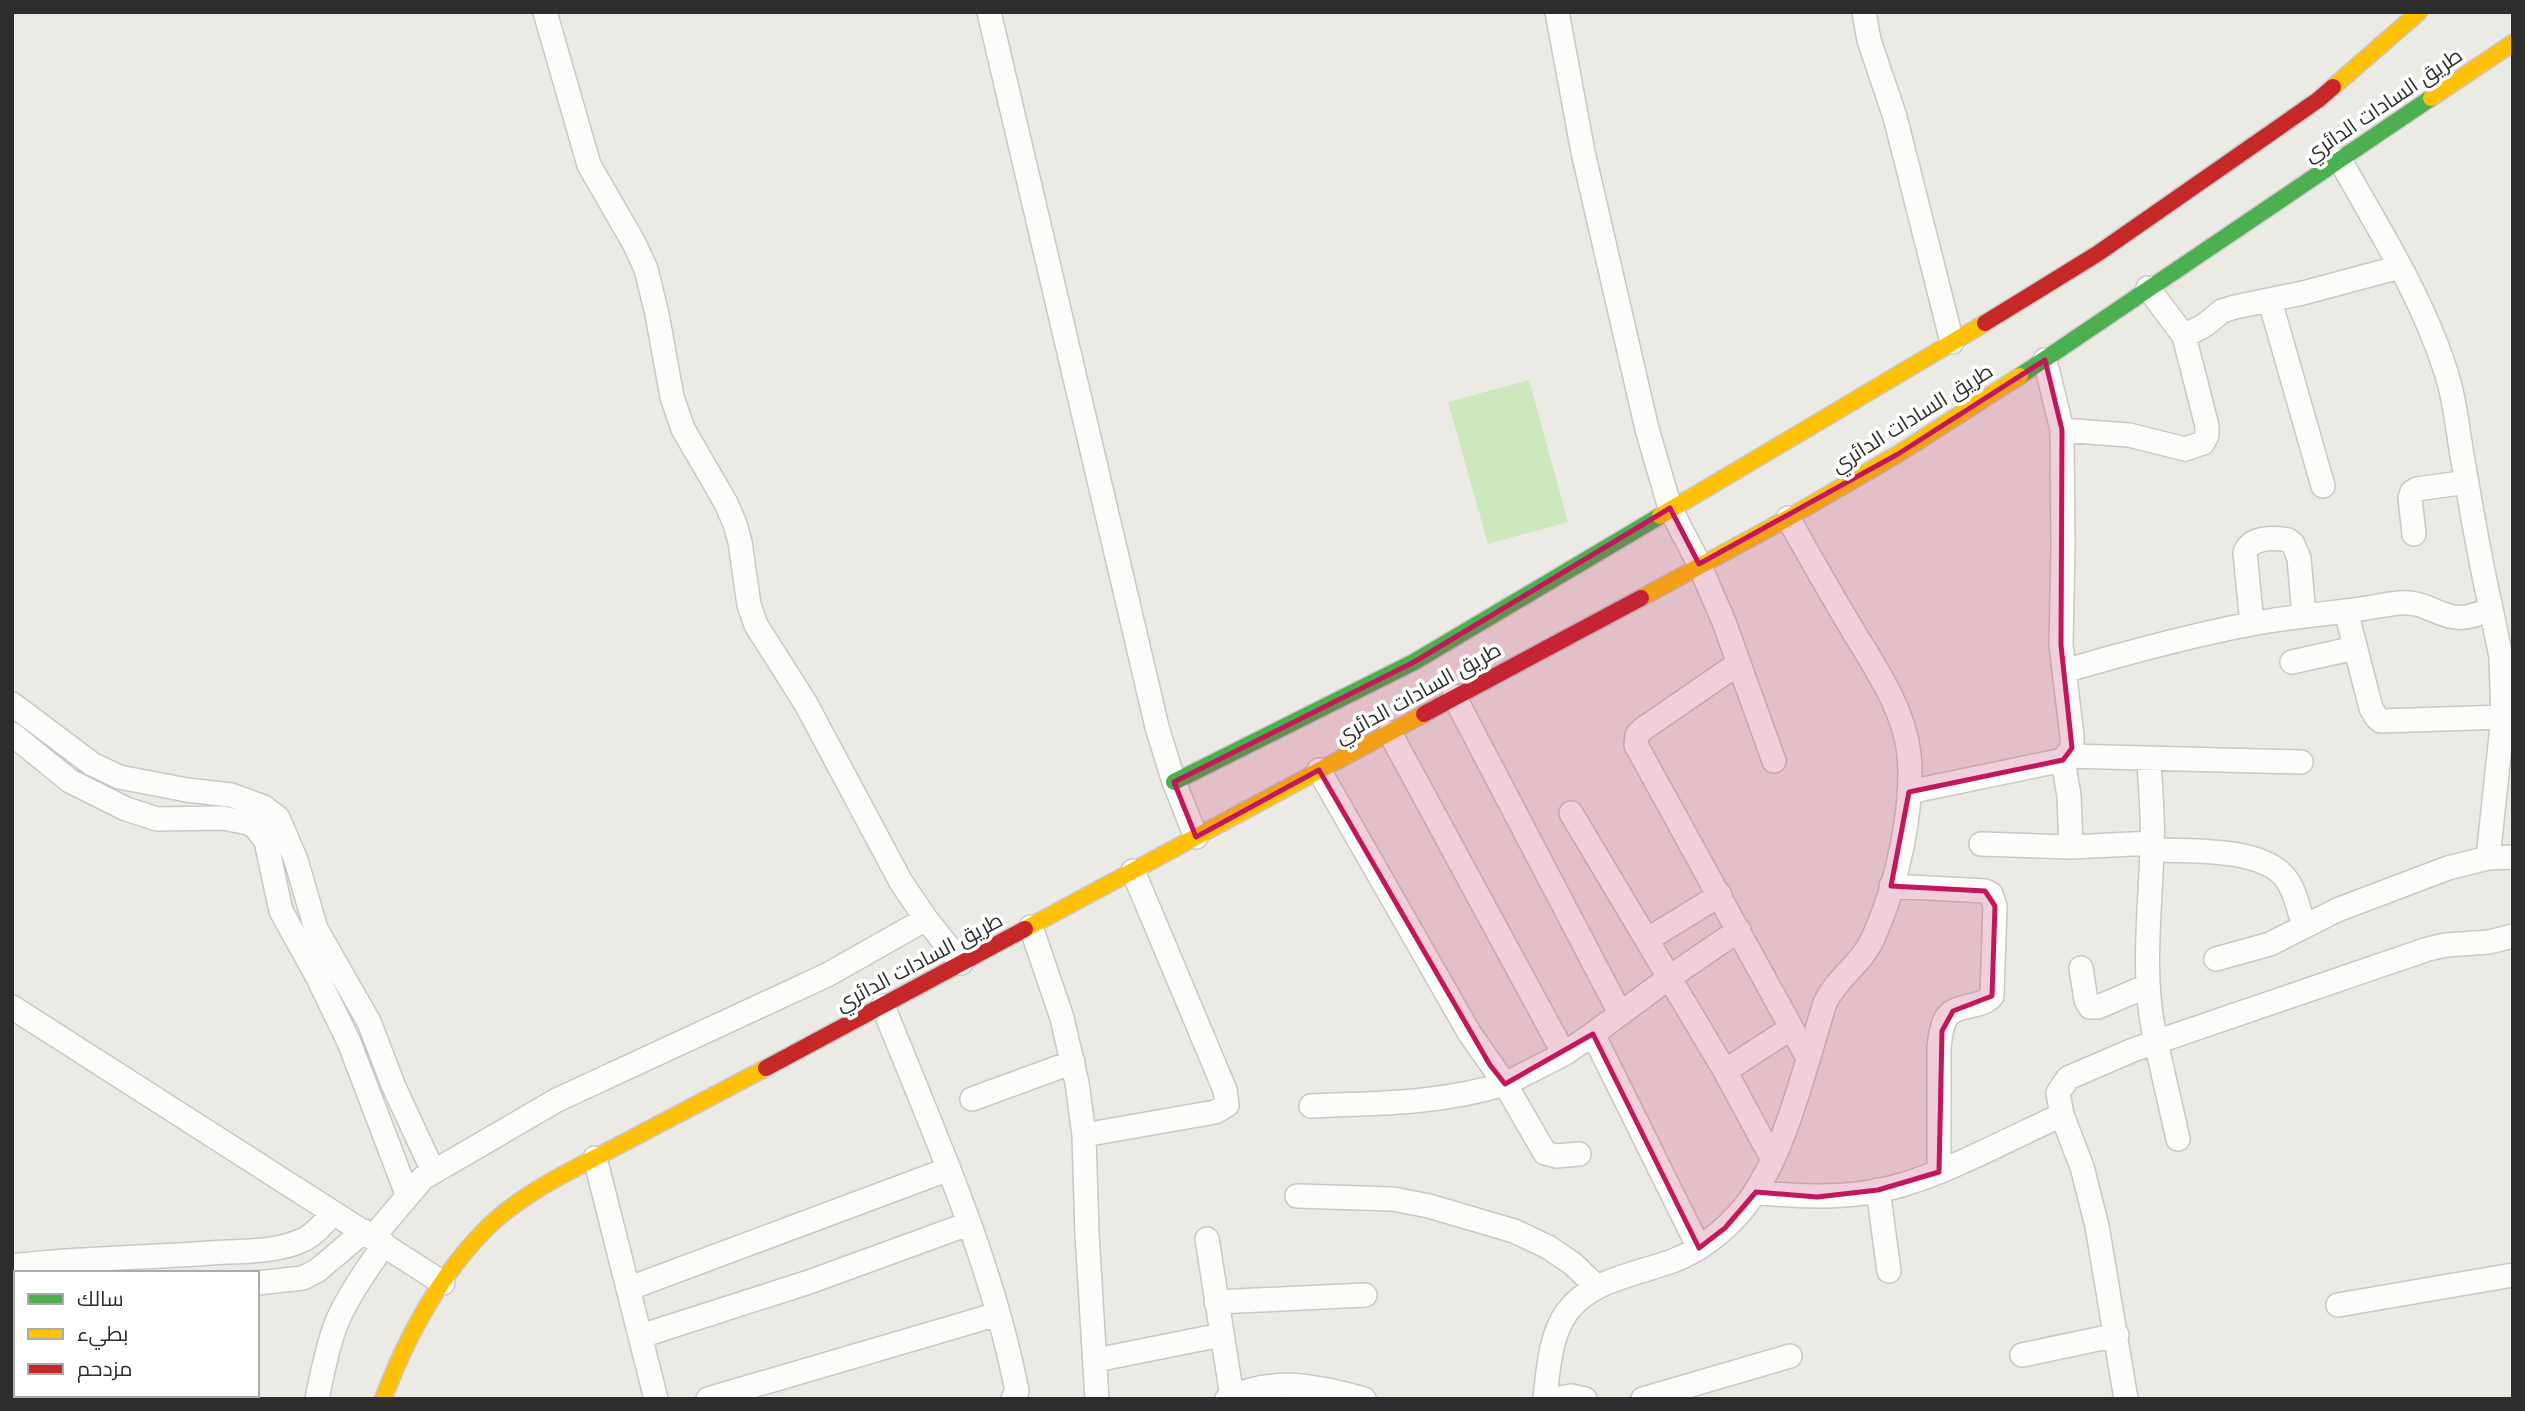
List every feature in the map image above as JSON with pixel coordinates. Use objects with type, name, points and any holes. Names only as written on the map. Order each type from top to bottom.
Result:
[{"type":"main road","points":[[1174,782],[1413,662],[1609,548],[2097,254],[2318,100],[2419,12]]},
{"type":"main road","name":"طريق السادات الدائري","points":[[383,1399],[413,1332],[443,1283],[464,1253],[490,1226],[519,1202],[595,1158],[1031,927],[1454,696],[1788,518],[1898,454],[2045,360],[2513,43]]},
{"type":"street","points":[[545,12],[589,165],[646,269],[672,397],[682,429],[726,503],[735,524],[749,605],[756,625],[806,704],[879,845],[926,919],[961,963]]},
{"type":"street","points":[[989,12],[1157,727],[1174,782],[1196,837]]},
{"type":"street","points":[[1557,12],[1583,152],[1647,429],[1670,509],[1699,565],[1774,761]]},
{"type":"street","points":[[1864,12],[1869,40],[1895,117],[1951,342]]},
{"type":"street","points":[[2340,160],[2400,267],[2432,333],[2453,397],[2501,657],[2503,716],[2488,858]]},
{"type":"street","points":[[2184,336],[2205,325],[2222,311],[2400,267]]},
{"type":"street","points":[[2062,430],[2129,435],[2185,449],[2203,443],[2207,426],[2184,336],[2148,288]]},
{"type":"street","points":[[2270,300],[2323,486]]},
{"type":"street","points":[[2045,360],[2062,430],[2060,645],[2072,736],[2072,748],[2065,757],[2070,796],[2071,846]]},
{"type":"street","points":[[2414,534],[2410,498],[2412,492],[2467,482]]},
{"type":"street","points":[[1545,1399],[1552,1348],[1565,1314],[1579,1298],[1597,1287],[1651,1269],[1699,1248],[1726,1228],[1756,1192],[1788,1123],[1828,996],[1866,954],[1891,886],[1909,792],[1909,752],[1901,723],[1886,687],[1788,518]]},
{"type":"street","points":[[2252,624],[2245,553],[2247,546],[2262,540],[2288,540],[2296,550],[2304,616]]},
{"type":"street","points":[[2064,671],[2167,641],[2304,616],[2402,603],[2451,617],[2465,618],[2491,608]]},
{"type":"street","points":[[2346,611],[2371,708],[2381,721],[2503,716]]},
{"type":"street","points":[[2292,662],[2355,648]]},
{"type":"street","points":[[1738,663],[1643,729],[1636,740],[1808,1058]]},
{"type":"street","points":[[1454,696],[1620,1013]]},
{"type":"street","points":[[12,704],[92,764],[119,777],[161,786],[231,794],[264,807],[278,818],[296,860],[316,929],[369,1022],[394,1087],[433,1171]]},
{"type":"street","points":[[36,752],[51,732]]},
{"type":"street","points":[[1390,733],[1564,1054]]},
{"type":"street","points":[[12,734],[82,789],[144,815],[174,820],[222,818],[248,823],[257,828],[266,841],[281,911],[349,1042],[407,1194]]},
{"type":"street","points":[[1909,792],[2065,757],[2301,762]]},
{"type":"street","points":[[2149,759],[2152,846],[2146,954],[2147,986],[2150,1018],[2178,1139]]},
{"type":"street","points":[[1319,770],[1470,1034],[1505,1084],[1545,1153],[1556,1156],[1579,1154]]},
{"type":"street","points":[[1571,813],[1670,976],[1772,1158]]},
{"type":"street","points":[[1980,844],[2152,846],[2239,855],[2273,867],[2287,880],[2304,926]]},
{"type":"street","points":[[2216,960],[2270,944],[2304,926],[2448,868],[2488,858],[2513,857]]},
{"type":"street","points":[[1084,1135],[1215,1112],[1227,1105],[1224,1090],[1133,871]]},
{"type":"street","points":[[1891,886],[1985,891],[1991,894],[1996,906],[1992,996],[1988,1001],[1953,1011],[1945,1019],[1942,1031],[1939,1048],[1939,1172]]},
{"type":"street","points":[[1648,939],[1720,895]]},
{"type":"street","points":[[317,1399],[336,1324],[374,1237],[407,1194],[433,1171],[556,1100],[816,981],[926,919]]},
{"type":"street","points":[[1031,927],[1052,987],[1073,1062],[1084,1135],[1097,1399]]},
{"type":"street","points":[[1311,1106],[1367,1106],[1432,1101],[1505,1084],[1564,1054],[1670,976],[1739,930]]},
{"type":"street","points":[[2126,1399],[2097,1226],[2082,1167],[2062,1115],[2058,1093],[2068,1078],[2133,1050],[2428,949],[2489,942],[2513,936]]},
{"type":"street","points":[[2081,968],[2086,1000],[2090,1007],[2098,1007],[2147,986]]},
{"type":"street","points":[[883,1006],[949,1170],[998,1314],[1017,1391],[1013,1399]]},
{"type":"street","points":[[12,1007],[443,1283]]},
{"type":"street","points":[[1725,1071],[1791,1028]]},
{"type":"street","points":[[1593,1034],[1699,1248]]},
{"type":"street","points":[[972,1099],[1073,1062]]},
{"type":"street","points":[[1756,1192],[1817,1197],[1902,1185],[1939,1172],[2062,1115]]},
{"type":"street","points":[[595,1158],[656,1399]]},
{"type":"street","points":[[630,1288],[949,1170]]},
{"type":"street","points":[[1878,1190],[1889,1271]]},
{"type":"street","points":[[1297,1196],[1393,1199],[1429,1206],[1514,1231],[1548,1247],[1573,1264],[1597,1287]]},
{"type":"street","points":[[12,1266],[91,1258],[270,1248],[306,1238],[332,1214]]},
{"type":"street","points":[[641,1336],[798,1286],[968,1224]]},
{"type":"street","points":[[259,1283],[303,1278],[374,1237]]},
{"type":"street","points":[[1207,1239],[1229,1397],[1274,1384],[1304,1385],[1364,1399]]},
{"type":"street","points":[[2338,1305],[2513,1275]]},
{"type":"street","points":[[1216,1301],[1365,1295]]},
{"type":"street","points":[[708,1399],[998,1314]]},
{"type":"street","points":[[1096,1360],[1221,1335]]},
{"type":"street","points":[[2022,1355],[2117,1335]]},
{"type":"street","points":[[1643,1399],[1790,1356]]},
{"type":"street","points":[[1553,1399],[1571,1396],[1585,1399]]},
{"type":"highlighted area","points":[[2045,360],[2062,430],[2061,645],[2072,748],[2063,760],[1909,792],[1891,886],[1985,891],[1995,906],[1992,996],[1953,1011],[1942,1031],[1939,1172],[1878,1190],[1817,1197],[1756,1192],[1725,1228],[1699,1248],[1593,1034],[1505,1084],[1490,1065],[1319,770],[1196,837],[1174,782],[1414,662],[1670,508],[1699,564],[1898,454]]},
{"type":"green space","points":[[1529,380],[1568,522],[1488,544],[1448,402]]},
{"type":"traffic: fast","points":[[2020,376],[2431,98]]},
{"type":"traffic: fast","points":[[1174,782],[1414,662],[1660,516]]},
{"type":"traffic: slow","points":[[2333,87],[2419,12]]},
{"type":"traffic: slow","points":[[2431,98],[2513,43]]},
{"type":"traffic: slow","points":[[1660,516],[1985,323]]},
{"type":"traffic: slow","points":[[1641,598],[1898,454],[2020,376]]},
{"type":"traffic: slow","points":[[1025,929],[1424,714]]},
{"type":"traffic: slow","points":[[383,1399],[426,1307],[454,1265],[488,1227],[531,1193],[562,1175],[766,1068]]},
{"type":"traffic: jam","points":[[1985,323],[2097,254],[2333,87]]},
{"type":"traffic: jam","points":[[1424,714],[1641,598]]},
{"type":"traffic: jam","points":[[766,1068],[1025,929]]}]
